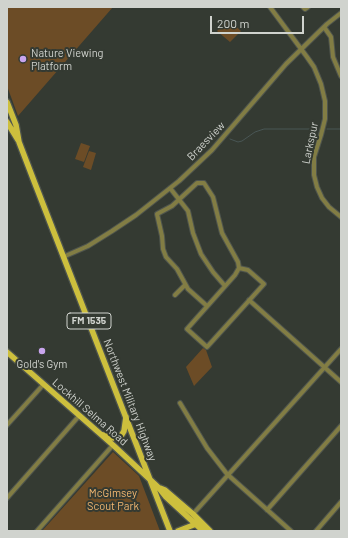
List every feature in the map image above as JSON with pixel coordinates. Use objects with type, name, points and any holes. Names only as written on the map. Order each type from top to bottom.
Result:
[{"type":"main road","name":"Northwest Military Highway","points":[[7,102],[16,125],[19,142]]},
{"type":"main road","name":"Northwest Military Highway","points":[[7,122],[19,142],[170,531]]},
{"type":"main road","name":"Lockhill Selma Road","points":[[7,353],[113,445],[203,531]]},
{"type":"main road","points":[[100,434],[119,438],[123,434],[126,417]]},
{"type":"main road","name":"Lockhill Selma Road","points":[[158,487],[165,490],[194,514],[210,531]]},
{"type":"main road","points":[[179,508],[190,515],[194,514]]},
{"type":"main road","points":[[178,531],[196,524]]},
{"type":"street","name":"Larkspur","points":[[270,7],[318,75],[325,101],[323,128],[313,163],[315,182],[322,198],[329,207],[341,217]]},
{"type":"street","name":"Braesview","points":[[63,257],[88,246],[112,232],[170,188],[212,150],[277,73],[324,27],[341,13]]},
{"type":"street","points":[[324,27],[331,37],[332,52],[341,76]]},
{"type":"street","points":[[336,64],[341,62]]},
{"type":"street","points":[[207,306],[192,293],[177,269],[164,253],[157,214],[169,208],[199,182],[206,186],[213,197],[222,233],[238,262],[239,268],[236,275],[187,329],[207,347],[264,284],[248,270],[239,268]]},
{"type":"street","points":[[170,188],[188,213],[193,233],[201,254],[225,286]]},
{"type":"street","points":[[176,295],[186,285]]},
{"type":"street","points":[[250,300],[341,382]]},
{"type":"street","points":[[194,514],[341,349]]},
{"type":"street","points":[[7,425],[44,385]]},
{"type":"street","points":[[180,403],[207,448],[228,476],[291,531]]},
{"type":"street","points":[[7,498],[79,416]]},
{"type":"street","points":[[267,510],[341,426]]},
{"type":"street","points":[[37,531],[113,445]]},
{"type":"street","points":[[316,531],[341,502]]},
{"type":"green space","points":[[7,7],[113,7],[18,116],[7,86]]},
{"type":"green space","points":[[228,19],[241,31],[230,42],[217,31]]},
{"type":"green space","points":[[81,143],[90,146],[84,162],[75,159]]},
{"type":"green space","points":[[89,151],[96,153],[91,170],[83,167]]},
{"type":"green space","points":[[203,348],[206,350],[212,367],[194,386],[186,367]]},
{"type":"green space","name":"McGimsey Scout Park","points":[[113,452],[139,476],[160,531],[42,531]]},
{"type":"waterway","points":[[230,139],[238,142],[242,141],[255,132],[264,129],[317,129]]},
{"type":"waterway","points":[[327,129],[341,129]]},
{"type":"place","name":"Nature Viewing Platform","points":[[23,59]]},
{"type":"place","name":"Gold's Gym","points":[[42,351]]}]
